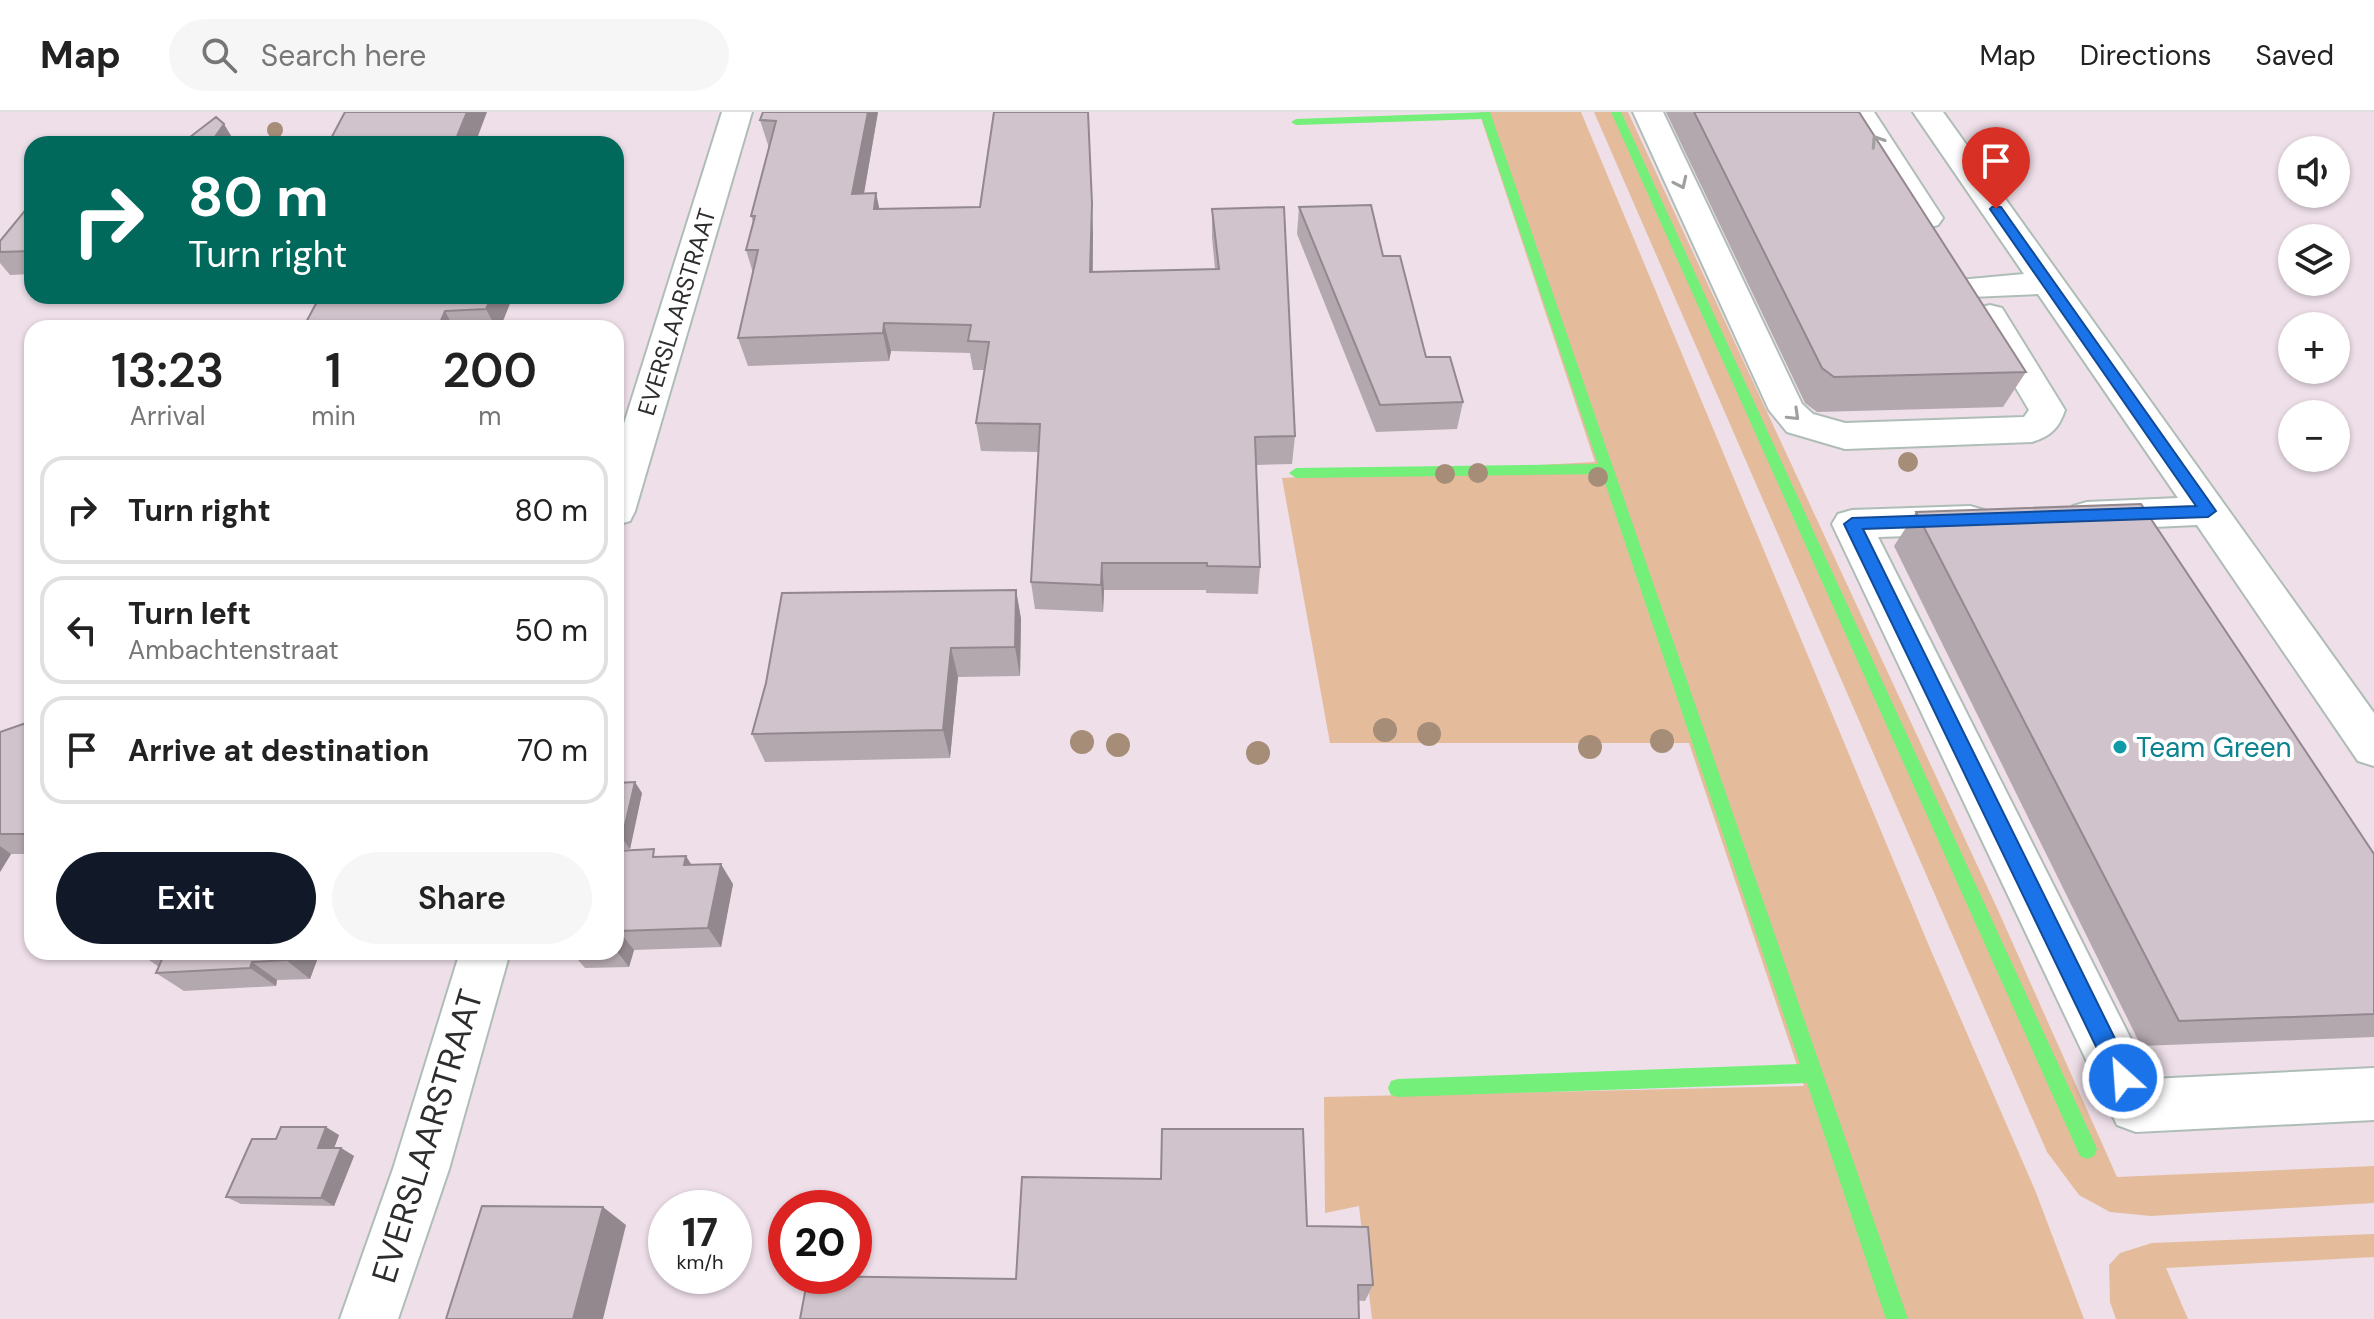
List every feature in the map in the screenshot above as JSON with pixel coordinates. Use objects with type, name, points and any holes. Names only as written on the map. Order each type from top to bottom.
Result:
[{"type":"street","name":"EVERSLAARSTRAAT","points":[[624,485],[737,112]]},
{"type":"street","points":[[1648,112],[1787,410],[1800,423],[1845,436],[2032,429],[2043,421],[2047,410],[2037,390],[1859,112]]},
{"type":"street","points":[[1928,112],[2374,748]]},
{"type":"street","points":[[1958,267],[2048,283]]},
{"type":"street","points":[[2053,517],[2208,511]]},
{"type":"street","points":[[2007,518],[1852,524],[2136,1106],[2374,1094]]},
{"type":"street","name":"EVERSLAARSTRAAT","points":[[369,1319],[421,1169],[483,960]]},
{"type":"shaded area","points":[[1479,112],[1581,112],[1929,946],[2035,1190],[2084,1319],[1372,1319],[1359,1206],[1325,1213],[1324,1097],[1804,1086],[1689,743],[1330,743],[1282,478],[1595,462]]},
{"type":"shaded area","points":[[1594,112],[1628,112],[1997,908],[2117,1177],[2374,1166],[2374,1203],[2151,1216],[2110,1212],[2079,1195],[2047,1152]]},
{"type":"shaded area","points":[[2374,1234],[2374,1257],[2166,1268],[2188,1319],[2116,1319],[2110,1302],[2109,1265],[2120,1253],[2152,1243]]},
{"type":"building","points":[[345,112],[467,112],[457,136],[332,136]]},
{"type":"building","points":[[763,112],[868,112],[852,194],[876,193],[874,209],[980,207],[994,112],[1088,112],[1092,204],[1090,272],[1219,269],[1212,209],[1284,207],[1295,436],[1255,437],[1260,567],[1207,566],[1207,563],[1102,563],[1101,585],[1031,582],[1040,424],[976,423],[989,342],[968,341],[971,325],[884,323],[883,333],[738,338],[758,250],[746,250],[755,216],[751,216],[776,121],[760,120]]},
{"type":"building","points":[[1694,112],[1859,112],[2026,372],[1834,377],[1822,368]]},
{"type":"building","points":[[216,117],[224,124],[216,136],[191,136]]},
{"type":"building","points":[[1371,205],[1383,256],[1400,256],[1426,357],[1450,357],[1463,402],[1380,405],[1299,207]]},
{"type":"building","points":[[24,212],[24,251],[0,252],[0,241]]},
{"type":"building","points":[[316,304],[488,304],[486,309],[445,311],[441,320],[307,320]]},
{"type":"building","name":"Team Green","points":[[2141,504],[2374,854],[2374,1014],[2179,1021],[1916,512]]},
{"type":"building","points":[[1016,590],[1015,647],[951,648],[943,730],[752,734],[766,683],[782,593]]},
{"type":"building","points":[[24,724],[24,834],[0,834],[0,732]]},
{"type":"building","points":[[635,782],[624,829],[624,783]]},
{"type":"building","points":[[654,849],[653,857],[686,856],[684,865],[721,864],[708,928],[624,931],[624,851]]},
{"type":"building","points":[[162,960],[286,960],[252,962],[250,968],[156,973]]},
{"type":"building","points":[[281,1127],[326,1127],[318,1148],[341,1148],[321,1198],[226,1197],[252,1139],[276,1139]]},
{"type":"building","points":[[1162,1129],[1303,1129],[1307,1226],[1368,1227],[1373,1285],[1358,1285],[1359,1319],[800,1319],[805,1294],[872,1294],[872,1277],[1016,1279],[1022,1177],[1161,1179]]},
{"type":"building","points":[[482,1206],[603,1207],[573,1319],[446,1319]]},
{"type":"waterway","points":[[1485,112],[1897,1319]]},
{"type":"waterway","points":[[1616,112],[2087,1149]]},
{"type":"waterway","points":[[1296,122],[1486,116]]},
{"type":"waterway","points":[[1296,473],[1606,469]]},
{"type":"waterway","points":[[1398,1088],[1812,1073]]},
{"type":"place","name":"Team Green","points":[[2120,747]]},
{"type":"route","points":[[1996,209],[2208,511],[1852,524],[2123,1078]]}]
